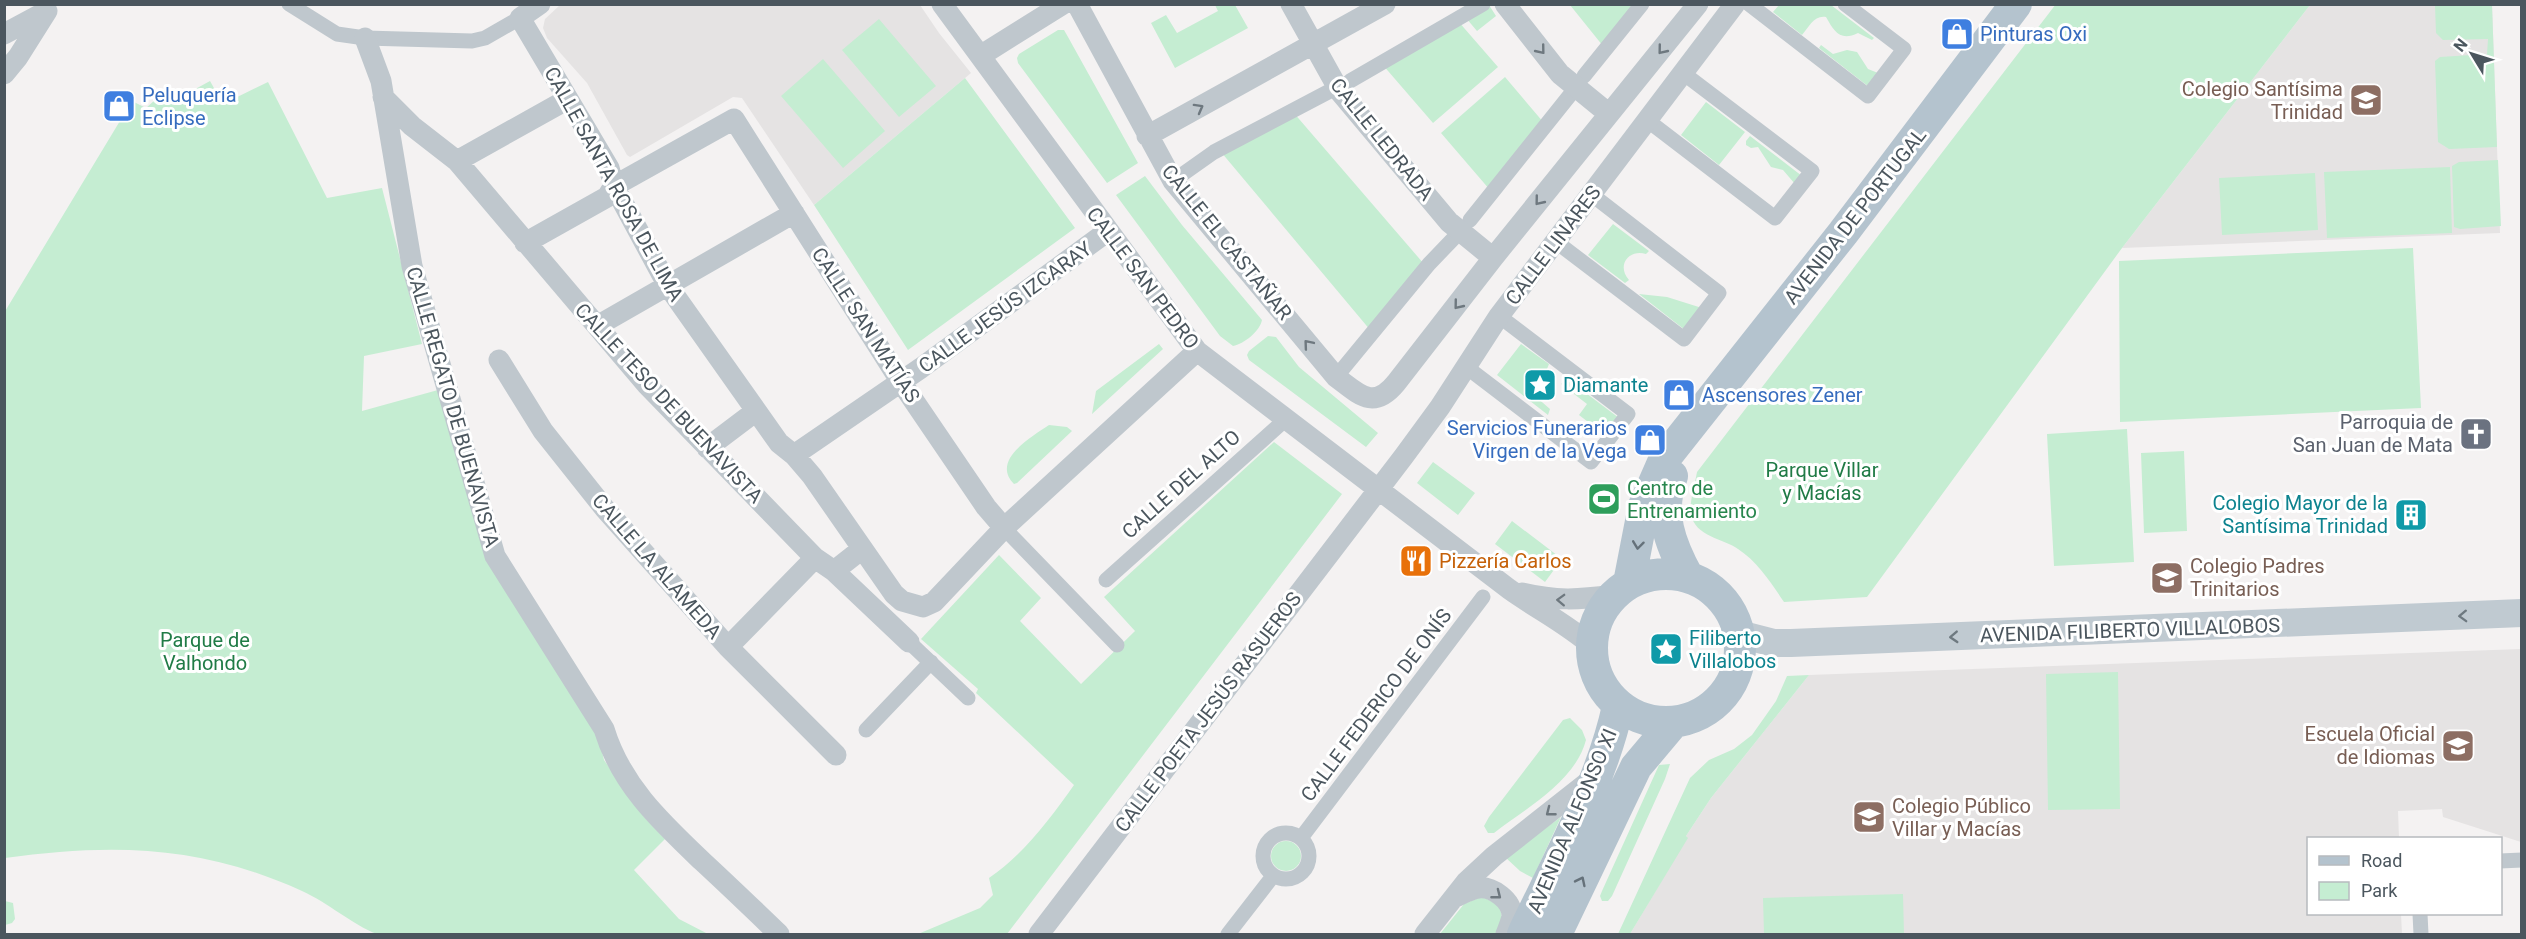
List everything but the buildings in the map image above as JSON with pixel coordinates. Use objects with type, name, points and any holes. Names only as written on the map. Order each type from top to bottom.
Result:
[{"type":"main road","name":"AVENIDA DE PORTUGAL","points":[[1621,589],[1644,506],[1665,458],[1843,233],[2016,4]]},
{"type":"main road","name":"AVENIDA DE PORTUGAL","points":[[1688,577],[1667,530],[1664,513],[1667,492],[1691,427]]},
{"type":"main road","points":[[1668,573],[1688,577],[1716,593],[1726,604],[1739,634],[1740,651],[1737,669],[1725,693],[1706,711],[1690,719],[1673,723],[1644,719],[1618,706],[1599,683],[1592,663],[1592,646],[1597,620],[1621,589],[1648,576],[1668,573]]},
{"type":"main road","name":"AVENIDA FILIBERTO VILLALOBOS","points":[[1739,634],[1774,643],[1791,643],[2522,613]]},
{"type":"main road","name":"AVENIDA ALFONSO XI","points":[[1523,934],[1596,776],[1611,737],[1618,706]]},
{"type":"main road","name":"AVENIDA ALFONSO XI","points":[[1556,934],[1636,767],[1673,723]]},
{"type":"street","points":[[289,4],[337,34],[365,38],[472,41],[485,38],[540,4]]},
{"type":"street","name":"CALLE SAN PEDRO","points":[[942,4],[1197,351],[1509,589],[1536,609],[1576,632],[1592,646]]},
{"type":"street","points":[[980,56],[1063,4]]},
{"type":"street","name":"CALLE EL CASTAÑAR","points":[[1077,4],[1173,180],[1336,377],[1366,398]]},
{"type":"street","name":"CALLE LEDRADA","points":[[1291,4],[1340,92],[1449,222],[1493,258]]},
{"type":"street","points":[[1147,136],[1385,4]]},
{"type":"street","points":[[1350,81],[1483,4]]},
{"type":"street","points":[[1505,4],[1560,74],[1609,114]]},
{"type":"street","points":[[1584,76],[1642,4]]},
{"type":"street","name":"CALLE LINARES","points":[[1366,398],[1386,395],[1493,258],[1698,4]]},
{"type":"street","name":"CALLE LINARES","points":[[1377,489],[1440,407],[1499,316],[1735,4]]},
{"type":"street","points":[[1749,4],[1868,96],[1904,49],[1845,4]]},
{"type":"street","points":[[4,34],[41,10]]},
{"type":"street","points":[[4,72],[18,57],[41,10]]},
{"type":"street","name":"CALLE SANTA ROSA DE LIMA","points":[[520,18],[609,168],[614,186],[668,286],[779,442],[812,476],[894,594],[902,601],[923,608],[934,602],[1004,528]]},
{"type":"street","name":"CALLE REGATO DE BUENAVISTA","points":[[365,38],[381,81],[412,266],[495,556],[604,729],[609,746],[636,794],[663,824],[780,934]]},
{"type":"street","points":[[4,53],[7,57],[4,72]]},
{"type":"street","points":[[1647,120],[1775,218],[1812,171],[1683,73]]},
{"type":"street","points":[[1173,180],[1214,152],[1328,92]]},
{"type":"street","points":[[1470,220],[1570,95]]},
{"type":"street","name":"CALLE TESO DE BUENAVISTA","points":[[383,97],[412,126],[456,161],[597,326],[706,448],[815,558],[834,572],[968,698]]},
{"type":"street","points":[[456,161],[568,99]]},
{"type":"street","name":"CALLE SAN MATÍAS","points":[[614,186],[734,119],[901,382],[986,507],[1004,528]]},
{"type":"street","points":[[525,243],[607,197],[614,186]]},
{"type":"street","points":[[1555,241],[1684,339],[1719,293],[1591,194]]},
{"type":"street","points":[[597,326],[794,213]]},
{"type":"street","name":"CALLE JESÚS IZCARAY","points":[[794,455],[901,382],[1108,231]]},
{"type":"street","points":[[1336,377],[1429,264],[1453,239]]},
{"type":"street","points":[[1465,366],[1591,462],[1628,414],[1499,316]]},
{"type":"street","points":[[1117,645],[1004,528],[1197,351]]},
{"type":"street","name":"CALLE LA ALAMEDA","points":[[499,360],[543,431],[605,509],[728,647],[836,755]]},
{"type":"street","points":[[706,448],[756,411]]},
{"type":"street","name":"CALLE DEL ALTO","points":[[1106,580],[1285,420]]},
{"type":"street","name":"CALLE POETA JESÚS RASUEROS","points":[[1039,934],[1377,489]]},
{"type":"street","points":[[834,572],[862,549]]},
{"type":"street","points":[[728,647],[815,558]]},
{"type":"street","name":"CALLE SAN PEDRO","points":[[1509,589],[1549,600],[1568,601],[1621,589]]},
{"type":"street","name":"CALLE FEDERICO DE ONÍS","points":[[1301,838],[1483,597]]},
{"type":"street","points":[[866,730],[931,662]]},
{"type":"street","points":[[1425,934],[1466,882],[1494,856],[1596,776]]},
{"type":"street","points":[[1288,832],[1301,838],[1309,853],[1304,871],[1289,879],[1273,876],[1267,871],[1262,856],[1268,841],[1274,836],[1288,832]]},
{"type":"street","points":[[2502,861],[2522,860]]},
{"type":"street","points":[[1228,934],[1273,876]]},
{"type":"street","points":[[1455,897],[1478,888],[1490,889],[1499,894],[1507,903],[1512,915],[1506,934]]},
{"type":"street","points":[[2420,915],[2421,934]]},
{"type":"shaded area","points":[[560,5],[920,5],[971,73],[814,205],[742,98],[733,97],[630,157],[627,155],[587,83],[547,38],[543,28],[545,19]]},
{"type":"shaded area","name":"Colegio Santísima Trinidad","points":[[2310,5],[2492,5],[2500,233],[2122,248]]},
{"type":"shaded area","points":[[2521,649],[2521,842],[2443,817],[2442,809],[2398,811],[2399,837],[2307,837],[2307,915],[2401,915],[2402,934],[1630,934],[1687,838],[1686,836],[1711,798],[1809,675]]},
{"type":"green space","name":"Parque Villar y Macías","points":[[2056,4],[2310,5],[2122,248],[1867,597],[1784,602],[1752,560],[1732,545],[1698,528],[1691,514],[1697,472]]},
{"type":"green space","points":[[1215,5],[1235,5],[1248,28],[1175,68],[1151,23],[1166,15],[1177,33],[1218,11]]},
{"type":"green space","points":[[1489,5],[1496,16],[1477,31],[1466,18]]},
{"type":"green space","points":[[1570,5],[1634,5],[1603,46]]},
{"type":"green space","points":[[1779,5],[1831,5],[1874,38],[1872,40],[1858,33],[1842,36],[1835,31],[1826,17],[1815,20],[1802,35],[1773,12]]},
{"type":"green space","points":[[2435,5],[2492,5],[2497,147],[2449,149],[2438,142],[2435,61],[2440,57],[2487,54],[2488,39],[2443,40],[2436,33]]},
{"type":"green space","points":[[879,19],[936,86],[899,117],[842,50]]},
{"type":"green space","points":[[1458,21],[1498,67],[1433,123],[1382,64]]},
{"type":"green space","points":[[1058,30],[1064,30],[1138,163],[1107,183],[1018,63],[1019,54]]},
{"type":"green space","points":[[1821,45],[1833,54],[1847,50],[1857,52],[1868,69],[1878,73],[1869,87],[1819,48]]},
{"type":"green space","points":[[823,59],[885,131],[843,168],[781,96]]},
{"type":"green space","points":[[1505,77],[1544,123],[1490,190],[1441,133]]},
{"type":"green space","points":[[965,78],[1075,228],[908,350],[814,205]]},
{"type":"green space","name":"Parque de Valhondo","points":[[210,81],[223,104],[268,82],[327,198],[382,188],[422,344],[364,356],[362,411],[438,390],[463,473],[597,730],[604,760],[645,818],[665,839],[634,870],[679,919],[708,934],[383,935],[359,925],[302,891],[228,864],[192,856],[120,850],[83,850],[5,858],[4,313],[132,101],[146,108],[156,99],[169,93],[188,93]]},
{"type":"green space","points":[[1706,102],[1745,132],[1719,165],[1681,135]]},
{"type":"green space","points":[[1293,112],[1424,264],[1371,331],[1221,152]]},
{"type":"green space","points":[[1750,136],[1802,176],[1795,184],[1783,170],[1771,167],[1758,147],[1751,148],[1746,145]]},
{"type":"green space","points":[[2498,160],[2501,226],[2460,229],[2454,227],[2452,166],[2459,162]]},
{"type":"green space","points":[[2450,167],[2452,233],[2327,238],[2324,172]]},
{"type":"green space","points":[[2315,173],[2318,230],[2222,235],[2219,178]]},
{"type":"green space","points":[[1145,176],[1182,225],[1262,320],[1255,333],[1242,343],[1233,346],[1220,336],[1116,195]]},
{"type":"green space","points":[[1613,224],[1649,251],[1646,254],[1634,254],[1626,260],[1624,269],[1629,280],[1625,283],[1588,255]]},
{"type":"green space","points":[[2413,248],[2421,408],[2120,422],[2119,261]]},
{"type":"green space","points":[[1639,294],[1667,297],[1702,308],[1685,330]]},
{"type":"green space","points":[[1268,336],[1276,337],[1299,367],[1378,433],[1366,447],[1249,360],[1247,355],[1249,351]]},
{"type":"green space","points":[[1159,344],[1163,349],[1092,414],[1096,391]]},
{"type":"green space","points":[[1521,344],[1549,364],[1528,390],[1550,409],[1548,415],[1497,375]]},
{"type":"green space","points":[[1566,378],[1619,418],[1605,435],[1579,415],[1587,404],[1561,384]]},
{"type":"green space","points":[[1049,425],[1067,427],[1072,431],[1014,484],[1008,475],[1007,466],[1010,458],[1025,442]]},
{"type":"green space","points":[[2127,429],[2134,562],[2054,566],[2047,434]]},
{"type":"green space","points":[[1274,442],[1342,494],[1007,934],[918,934],[980,908],[993,895],[989,878],[1025,847],[1074,785],[976,693],[978,689],[921,639],[999,555],[1041,598],[1020,621],[1081,684],[1135,631],[1104,597]]},
{"type":"green space","points":[[2184,451],[2187,531],[2144,533],[2141,453]]},
{"type":"green space","points":[[1433,462],[1475,493],[1458,515],[1417,483]]},
{"type":"green space","points":[[1512,521],[1562,559],[1545,582],[1495,544]]},
{"type":"green space","points":[[2118,672],[2120,809],[2048,810],[2046,674]]},
{"type":"green space","points":[[1809,675],[1711,798],[1686,836],[1688,838],[1630,934],[1618,934],[1690,778],[1709,760],[1734,749],[1752,735],[1776,701],[1787,676]]},
{"type":"green space","points":[[1570,718],[1582,730],[1586,740],[1571,769],[1534,804],[1494,833],[1488,833],[1484,826],[1489,817],[1563,720]]},
{"type":"green space","points":[[1670,764],[1612,896],[1608,901],[1602,901],[1600,896],[1602,891],[1659,765]]},
{"type":"green space","points":[[1561,817],[1533,878],[1520,871],[1505,857]]},
{"type":"green space","points":[[1286,841],[1297,845],[1301,856],[1297,867],[1286,871],[1275,867],[1271,856],[1275,845]]},
{"type":"green space","points":[[1903,894],[1904,934],[1764,934],[1763,898]]},
{"type":"green space","points":[[1481,897],[1494,903],[1502,915],[1499,934],[1440,934],[1464,904]]},
{"type":"green space","points":[[5,901],[13,903],[15,919],[12,923],[5,925]]},
{"type":"place","name":"Pinturas Oxi","points":[[1957,34]]},
{"type":"place","name":"Colegio Santísima Trinidad","points":[[2366,100]]},
{"type":"place","name":"Peluquería Eclipse","points":[[119,106]]},
{"type":"place","name":"Diamante","points":[[1540,385]]},
{"type":"place","name":"Ascensores Zener","points":[[1679,395]]},
{"type":"place","name":"Parroquia de San Juan de Mata","points":[[2476,434]]},
{"type":"place","name":"Servicios Funerarios Virgen de la Vega","points":[[1650,440]]},
{"type":"place","name":"Centro de Entrenamiento","points":[[1604,499]]},
{"type":"place","name":"Colegio Mayor de la Santísima Trinidad","points":[[2411,515]]},
{"type":"place","name":"Pizzería Carlos","points":[[1416,561]]},
{"type":"place","name":"Colegio Padres Trinitarios","points":[[2167,578]]},
{"type":"place","name":"Filiberto Villalobos","points":[[1666,649]]},
{"type":"place","name":"Escuela Oficial de Idiomas","points":[[2458,746]]},
{"type":"place","name":"Colegio Público Villar y Macías","points":[[1869,817]]}]
